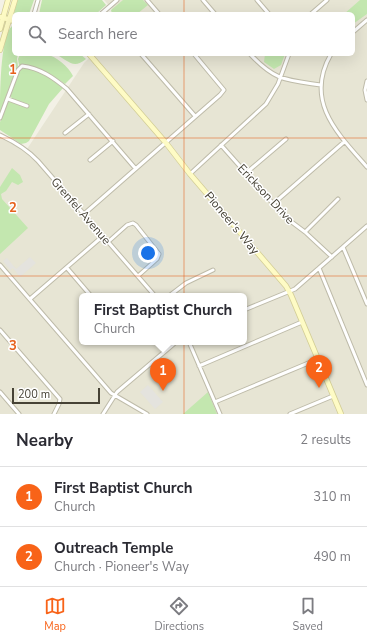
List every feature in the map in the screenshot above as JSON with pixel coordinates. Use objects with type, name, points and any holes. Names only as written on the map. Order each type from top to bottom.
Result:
[{"type":"main road","points":[[0,29],[2,17],[8,0]]},
{"type":"main road","points":[[13,12],[15,0]]},
{"type":"main road","points":[[0,50],[12,20],[2,17]]},
{"type":"main road","name":"Pioneer's Way","points":[[90,56],[166,143],[190,174],[286,286],[341,414]]},
{"type":"street","points":[[35,12],[38,0]]},
{"type":"street","points":[[105,12],[117,0]]},
{"type":"street","points":[[147,0],[157,12]]},
{"type":"street","points":[[203,0],[213,12]]},
{"type":"street","points":[[257,0],[267,12]]},
{"type":"street","points":[[313,12],[327,0]]},
{"type":"street","points":[[355,30],[367,20]]},
{"type":"street","points":[[143,56],[195,116]]},
{"type":"street","points":[[84,214],[135,168],[166,143],[224,90],[196,56]]},
{"type":"street","points":[[252,56],[260,65],[274,75],[294,82],[321,85]]},
{"type":"street","points":[[190,174],[266,104],[278,84],[289,56]]},
{"type":"street","points":[[330,56],[326,63],[321,85],[322,99],[328,117],[334,129],[344,142],[367,167]]},
{"type":"street","points":[[0,118],[18,70],[22,66],[30,67],[57,80],[67,89],[135,168]]},
{"type":"street","points":[[367,81],[365,90],[367,100]]},
{"type":"street","points":[[8,99],[27,106]]},
{"type":"street","points":[[66,133],[89,114]]},
{"type":"street","name":"Grenfel Avenue","points":[[0,135],[16,142],[38,161],[152,293]]},
{"type":"street","points":[[246,173],[286,140]]},
{"type":"street","points":[[90,160],[113,141]]},
{"type":"street","points":[[273,204],[344,142]]},
{"type":"street","name":"Erickson Drive","points":[[221,145],[285,218],[305,232],[332,257]]},
{"type":"street","points":[[305,232],[338,199]]},
{"type":"street","points":[[108,242],[127,225],[133,223],[136,225],[159,254],[157,259],[138,276]]},
{"type":"street","points":[[247,309],[295,289],[367,226]]},
{"type":"street","points":[[30,300],[103,236]]},
{"type":"street","points":[[343,247],[367,304]]},
{"type":"street","points":[[0,265],[111,393],[144,413]]},
{"type":"street","points":[[67,268],[88,293]]},
{"type":"street","points":[[319,268],[367,385]]},
{"type":"street","points":[[173,293],[186,283],[213,270]]},
{"type":"street","points":[[199,366],[302,322]]},
{"type":"street","points":[[0,330],[60,399],[54,414]]},
{"type":"street","points":[[103,414],[115,395],[172,345]]},
{"type":"street","points":[[190,345],[220,414]]},
{"type":"street","points":[[215,402],[318,359]]},
{"type":"street","points":[[0,392],[18,413]]},
{"type":"street","points":[[290,414],[333,396]]},
{"type":"shaded area","points":[[104,0],[367,0],[367,414],[0,414],[0,136],[27,149],[84,63],[91,56],[355,56],[355,12],[115,12]]},
{"type":"shaded area","points":[[30,257],[36,263],[20,277],[13,268],[10,270],[3,261],[7,258],[16,269]]},
{"type":"shaded area","points":[[148,385],[163,402],[155,409],[140,392]]},
{"type":"green space","points":[[17,0],[34,0],[30,12],[14,12]]},
{"type":"green space","points":[[42,0],[102,0],[106,5],[98,12],[39,12]]},
{"type":"green space","points":[[123,0],[143,0],[148,5],[139,12],[112,12],[111,10]]},
{"type":"green space","points":[[360,0],[367,0],[367,14],[355,23],[355,12],[346,12]]},
{"type":"green space","points":[[12,26],[12,56],[18,56],[18,66],[0,114],[3,53],[8,32]]},
{"type":"green space","points":[[19,56],[52,56],[65,65],[73,76],[65,84],[38,68],[19,65]]},
{"type":"green space","points":[[58,56],[82,56],[86,59],[78,64],[67,61]]},
{"type":"green space","points":[[265,56],[284,56],[281,65],[274,69],[264,62]]},
{"type":"green space","points":[[21,68],[27,68],[44,74],[63,88],[49,104],[29,141],[21,144],[0,130],[0,122],[8,102],[10,101],[28,107],[28,105],[12,99],[10,95],[18,71]]},
{"type":"green space","points":[[12,168],[20,175],[23,182],[18,185],[12,182],[6,191],[1,194],[2,199],[28,228],[0,254],[0,187]]},
{"type":"green space","points":[[208,392],[217,414],[183,414]]},
{"type":"place","name":"Outreach Temple","points":[[319,388]]},
{"type":"place","name":"First Baptist Church","points":[[163,391]]}]
